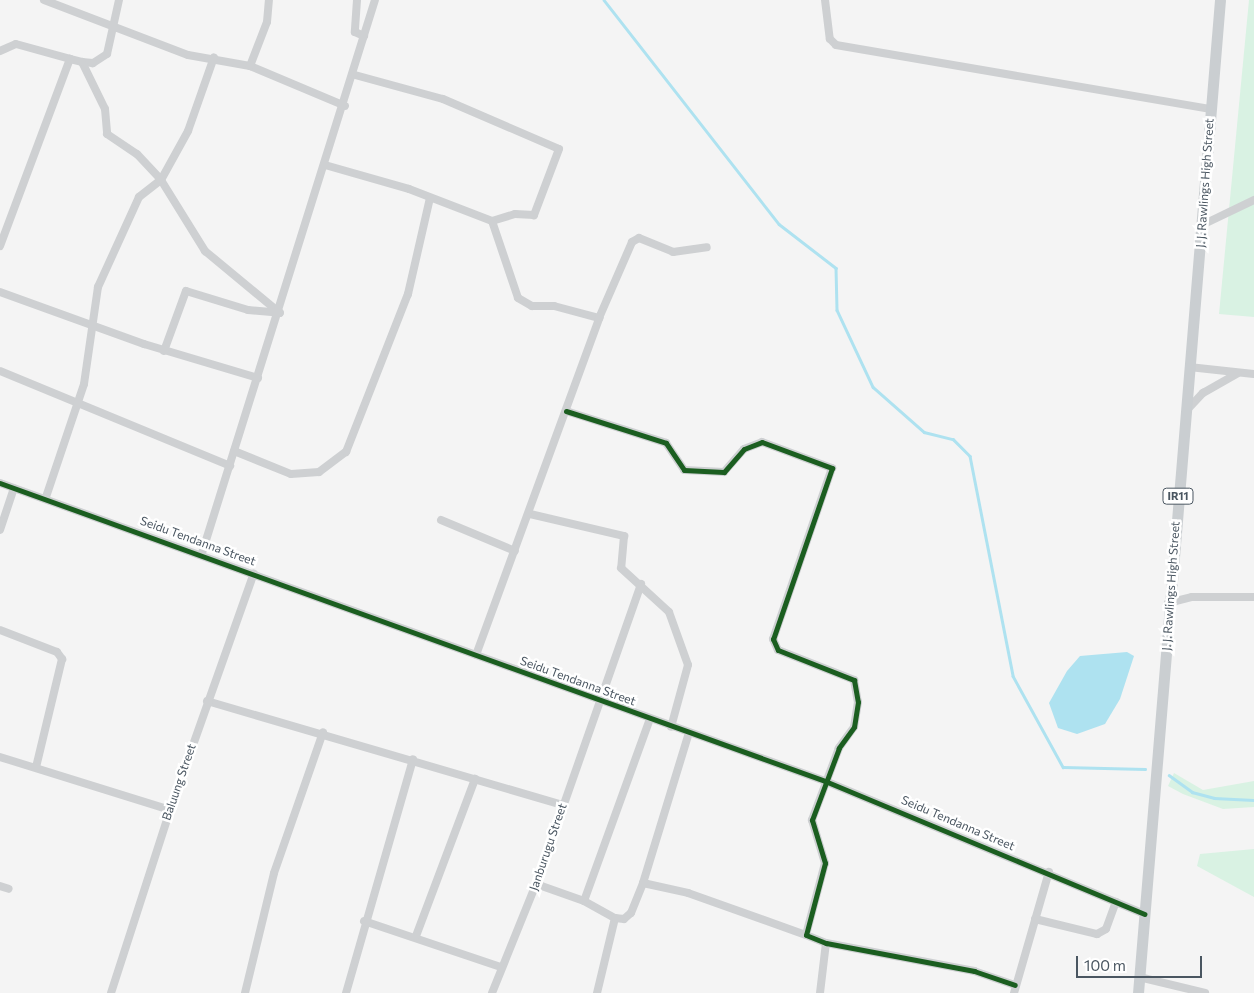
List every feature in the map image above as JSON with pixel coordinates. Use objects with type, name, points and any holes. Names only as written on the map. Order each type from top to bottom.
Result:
[{"type":"main road","name":"J. J. Rawlings High Street","points":[[1138,993],[1168,603],[1220,0]]},
{"type":"street","points":[[44,0],[188,55],[214,57],[250,66],[345,106]]},
{"type":"street","points":[[0,51],[16,44],[82,62],[94,63],[107,54],[115,26],[119,0]]},
{"type":"street","points":[[250,66],[267,22],[269,0]]},
{"type":"street","points":[[357,0],[355,32],[364,36]]},
{"type":"street","points":[[202,553],[355,75],[375,0]]},
{"type":"street","points":[[825,0],[830,39],[836,44],[1210,109]]},
{"type":"street","points":[[46,497],[79,402],[94,325],[98,287],[139,198],[161,180],[188,131],[214,57]]},
{"type":"street","points":[[0,246],[70,59]]},
{"type":"street","points":[[82,62],[105,109],[107,134],[137,154],[161,180],[205,251],[280,313]]},
{"type":"street","points":[[325,165],[430,198],[492,221],[515,214],[534,215],[558,149],[443,99],[355,75]]},
{"type":"street","points":[[234,451],[291,474],[319,472],[346,452],[405,302],[430,198]]},
{"type":"street","points":[[1202,225],[1254,200]]},
{"type":"street","points":[[492,221],[518,298],[532,306],[554,306],[599,318]]},
{"type":"street","points":[[476,654],[530,514],[599,318],[632,242],[639,238],[673,252],[706,247]]},
{"type":"street","points":[[164,351],[186,290],[248,310],[280,313]]},
{"type":"street","points":[[0,292],[164,351],[258,378]]},
{"type":"street","points":[[1189,368],[1254,374]]},
{"type":"street","points":[[0,372],[79,402],[230,466]]},
{"type":"street","points":[[1185,412],[1203,393],[1238,373]]},
{"type":"street","points":[[566,411],[666,443],[684,470],[724,472],[744,450],[762,442],[832,468],[773,639],[778,650],[856,684],[854,727],[825,781],[812,820],[825,863],[806,935]]},
{"type":"street","name":"Seidu Tendanna Street","points":[[0,483],[46,497],[202,553],[650,719],[825,781],[1049,872],[1144,914]]},
{"type":"street","points":[[0,530],[14,488]]},
{"type":"street","points":[[530,514],[624,536],[621,568],[641,584],[674,620],[688,665],[672,727]]},
{"type":"street","points":[[442,520],[515,551]]},
{"type":"street","name":"Baluung Street","points":[[111,993],[207,701],[254,572]]},
{"type":"street","name":"Janburugu Street","points":[[492,993],[536,884],[598,699],[641,584]]},
{"type":"street","points":[[1168,603],[1192,597],[1254,598]]},
{"type":"street","points":[[0,630],[57,652],[62,659],[36,767]]},
{"type":"street","points":[[207,701],[323,732],[562,805]]},
{"type":"street","points":[[584,902],[650,719]]},
{"type":"street","points":[[245,993],[272,882],[323,732]]},
{"type":"street","points":[[536,884],[584,902],[615,918],[624,919],[631,913],[644,883],[664,804],[689,733]]},
{"type":"street","points":[[0,757],[170,810]]},
{"type":"street","points":[[346,993],[364,921],[412,759]]},
{"type":"street","points":[[416,936],[476,779]]},
{"type":"street","points":[[644,883],[688,893],[826,943],[974,971],[1015,989],[1049,872]]},
{"type":"street","points":[[0,886],[9,888]]},
{"type":"street","points":[[1035,919],[1097,934],[1106,929],[1116,902]]},
{"type":"street","points":[[597,993],[615,918]]},
{"type":"street","points":[[364,921],[416,936],[502,967]]},
{"type":"street","points":[[820,993],[826,943]]},
{"type":"street","points":[[1139,977],[1205,993]]},
{"type":"green space","points":[[1249,0],[1254,0],[1254,317],[1219,314]]},
{"type":"green space","points":[[1174,773],[1203,790],[1254,781],[1254,807],[1223,809],[1183,794],[1168,786]]},
{"type":"green space","points":[[1254,849],[1254,897],[1197,866],[1200,854]]},
{"type":"water","points":[[1127,652],[1134,656],[1120,699],[1105,724],[1077,734],[1058,728],[1049,703],[1067,671],[1080,656]]},
{"type":"waterway","points":[[604,0],[779,224],[836,268],[837,310],[873,387],[924,432],[953,439],[970,456],[1013,676],[1063,767],[1145,769]]},
{"type":"waterway","points":[[1169,775],[1192,792],[1214,798],[1254,800]]},
{"type":"cycle path","points":[[566,411],[666,443],[684,470],[724,472],[744,449],[762,442],[832,468],[773,639],[778,650],[854,680],[858,702],[854,727],[839,748],[812,820],[825,863],[806,935],[826,943],[974,971],[1015,985]]},
{"type":"cycle path","points":[[0,483],[825,781],[1144,914]]}]
